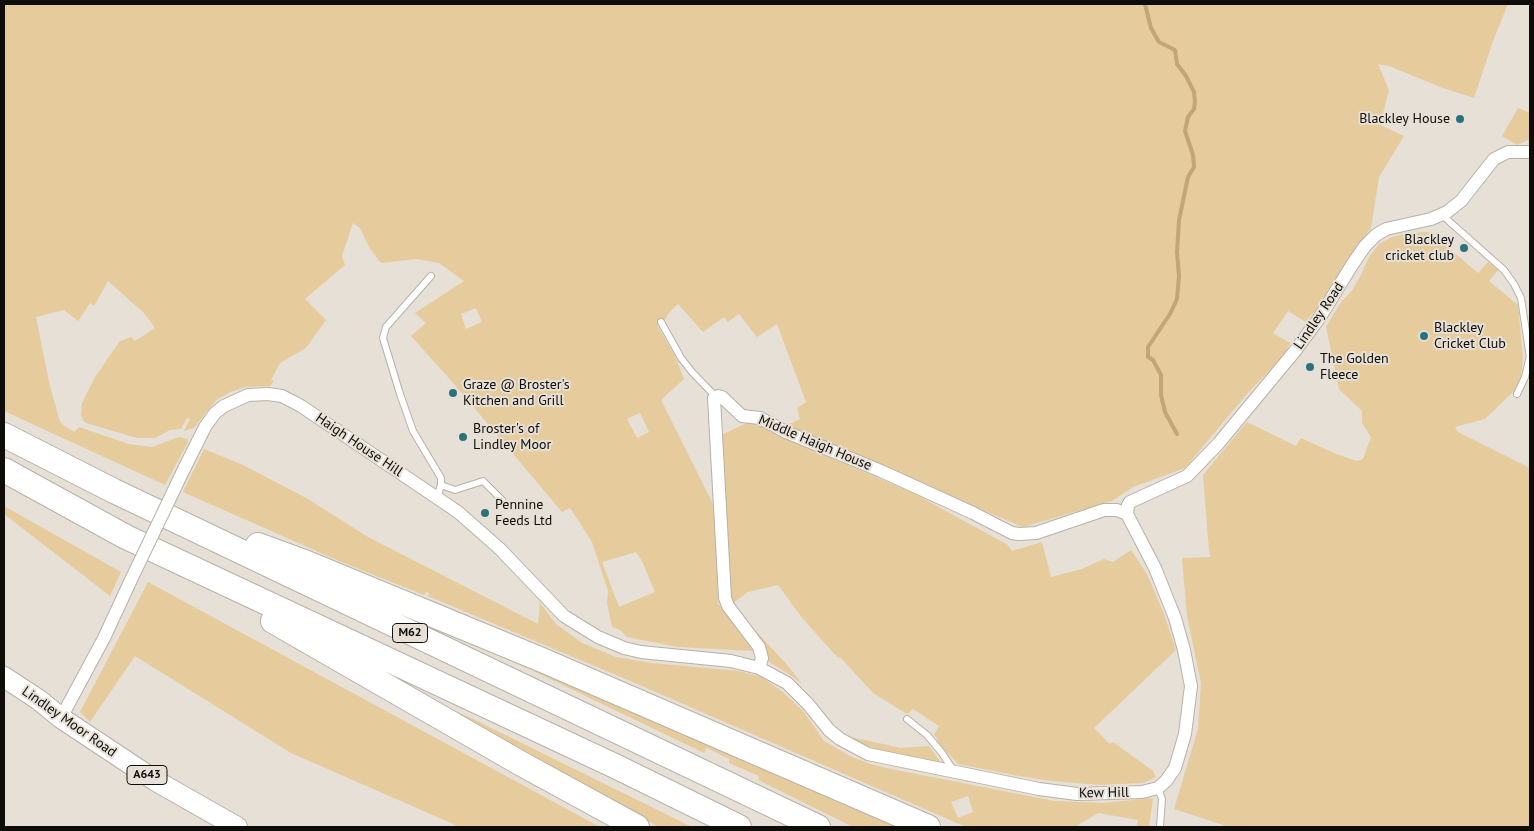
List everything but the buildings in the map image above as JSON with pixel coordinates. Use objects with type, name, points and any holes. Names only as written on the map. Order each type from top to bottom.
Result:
[{"type":"highway","name":"M62","points":[[4,435],[114,491],[818,827]]},
{"type":"highway","name":"M62","points":[[4,470],[126,537],[511,758],[637,827]]},
{"type":"highway","name":"M62","points":[[114,491],[307,563],[433,615],[928,827]]},
{"type":"highway","name":"M62","points":[[126,537],[617,767],[739,827]]},
{"type":"main road","name":"Lindley Moor Road","points":[[4,677],[39,700],[61,718],[156,781],[237,827]]},
{"type":"street","name":"Lindley Road","points":[[1126,514],[1130,502],[1187,476],[1218,444],[1300,344],[1320,317],[1365,246],[1376,235],[1386,229],[1442,215],[1461,201],[1494,159],[1508,152],[1530,152]]},
{"type":"street","name":"Haigh House Hill","points":[[61,718],[104,638],[205,427],[215,413],[229,402],[243,396],[259,394],[282,396],[301,406],[437,498],[474,525],[500,549],[564,616],[590,633],[615,645],[641,652],[731,661],[759,668],[788,683]]},
{"type":"street","name":"Middle Haigh House","points":[[716,397],[722,397],[742,416],[760,418],[786,432],[881,471],[973,512],[1012,533],[1036,533],[1104,510],[1117,510],[1126,514]]},
{"type":"street","points":[[716,397],[714,398],[725,598],[728,606],[760,647],[762,658],[759,668]]},
{"type":"street","points":[[1126,514],[1155,568],[1166,596],[1184,650],[1191,686],[1185,734],[1174,768],[1166,781],[1158,788]]},
{"type":"street","name":"Kew Hill","points":[[788,683],[829,730],[847,744],[876,756],[1077,794],[1142,792],[1158,788]]},
{"type":"lane","points":[[1442,215],[1504,270],[1518,290],[1530,357],[1522,387],[1517,394]]},
{"type":"lane","points":[[432,276],[386,326],[383,338],[413,431],[439,472],[441,485],[437,498]]},
{"type":"lane","points":[[661,322],[681,358],[716,397]]},
{"type":"lane","points":[[441,485],[455,490],[484,481],[502,500]]},
{"type":"lane","points":[[907,719],[927,735],[942,753],[953,771]]},
{"type":"lane","points":[[1158,788],[1162,798],[1160,827]]},
{"type":"shaded area","points":[[4,4],[1508,4],[1493,41],[1474,98],[1443,88],[1389,66],[1378,64],[1389,90],[1380,125],[1404,136],[1379,177],[1371,228],[1349,258],[1317,312],[1311,315],[1306,322],[1288,311],[1273,333],[1290,343],[1285,354],[1246,395],[1185,468],[1133,487],[1112,501],[1023,527],[793,431],[789,424],[800,419],[797,408],[806,402],[777,324],[757,337],[739,314],[728,322],[724,317],[703,332],[678,304],[665,320],[657,325],[676,358],[684,379],[661,400],[715,508],[718,603],[753,651],[678,647],[627,637],[619,629],[612,627],[607,603],[608,591],[592,542],[570,508],[562,512],[411,336],[426,323],[415,313],[464,281],[439,263],[416,259],[381,263],[370,249],[360,228],[353,223],[342,256],[345,265],[305,299],[326,320],[306,348],[280,363],[271,380],[274,381],[270,386],[246,387],[230,392],[216,400],[194,428],[184,431],[190,419],[187,418],[181,429],[170,430],[155,438],[137,438],[86,423],[83,420],[81,415],[82,403],[95,377],[120,341],[131,337],[135,341],[155,328],[144,313],[108,281],[94,306],[90,303],[78,321],[64,310],[36,317],[49,382],[59,419],[63,425],[74,432],[79,427],[129,444],[152,447],[179,437],[187,439],[188,442],[165,485],[4,411]],"holes":[[[476,308],[482,322],[466,329],[461,314]],[[640,413],[649,432],[637,438],[627,419]],[[636,552],[642,561],[655,592],[619,607],[602,562]]]},
{"type":"shaded area","points":[[1518,108],[1530,113],[1530,139],[1517,145],[1502,136]]},
{"type":"shaded area","points":[[1426,232],[1431,233],[1478,273],[1488,262],[1498,270],[1489,281],[1518,305],[1523,358],[1520,383],[1485,419],[1455,427],[1458,432],[1530,468],[1530,827],[1229,827],[1174,809],[1198,729],[1201,683],[1187,616],[1182,558],[1211,557],[1203,475],[1247,422],[1296,446],[1301,438],[1336,454],[1357,461],[1363,459],[1371,437],[1362,423],[1362,411],[1339,389],[1326,327],[1341,302],[1351,292],[1369,257],[1379,244],[1392,237]]},
{"type":"shaded area","points":[[749,422],[758,422],[772,433],[913,493],[1008,545],[1012,551],[1042,542],[1051,577],[1082,569],[1104,559],[1113,562],[1131,550],[1147,574],[1164,614],[1176,650],[1094,728],[1110,744],[1113,742],[1153,771],[1156,777],[1143,783],[1100,785],[1052,781],[958,764],[937,742],[937,738],[934,735],[939,726],[913,709],[907,714],[873,693],[803,619],[778,585],[748,592],[733,603],[729,594],[721,435]]},
{"type":"shaded area","points":[[204,449],[243,465],[308,499],[368,537],[538,624],[540,603],[556,624],[582,643],[616,657],[652,663],[739,671],[762,677],[784,693],[804,712],[824,741],[850,756],[870,764],[1054,801],[1103,803],[1153,798],[1149,827],[1136,827],[1138,820],[1098,813],[1075,827],[966,827],[635,683],[428,596],[429,593],[426,592],[424,595],[339,561],[183,492]],"holes":[[[968,796],[973,812],[958,818],[951,802]]]},
{"type":"shaded area","points":[[4,506],[121,572],[110,596],[4,514]]},
{"type":"shaded area","points":[[148,582],[600,827],[460,827],[291,753],[135,656],[90,722],[80,712]]},
{"type":"shaded area","points":[[442,627],[903,827],[853,827],[758,780],[759,776],[729,763],[729,759],[707,748],[704,753]]},
{"type":"shaded area","points":[[754,629],[802,684],[769,662],[767,655],[751,631]]},
{"type":"shaded area","points":[[446,707],[471,718],[692,827],[659,827]]},
{"type":"shaded area","points":[[846,736],[901,748],[929,746],[941,763],[879,751]]},
{"type":"waterway","points":[[1145,4],[1151,28],[1159,42],[1175,50],[1177,64],[1194,92],[1195,102],[1194,109],[1188,117],[1185,131],[1193,155],[1194,167],[1188,177],[1179,220],[1177,299],[1170,314],[1148,347],[1148,357],[1153,360],[1161,375],[1161,395],[1165,412],[1177,434]]},
{"type":"place","name":"Blackley House","points":[[1460,119]]},
{"type":"place","name":"Blackley cricket club","points":[[1464,248]]},
{"type":"place","name":"Blackley Cricket Club","points":[[1424,336]]},
{"type":"place","name":"The Golden Fleece","points":[[1310,367]]},
{"type":"place","name":"Graze @ Broster's Kitchen and Grill","points":[[453,393]]},
{"type":"place","name":"Broster's of Lindley Moor","points":[[463,437]]},
{"type":"place","name":"Pennine Feeds Ltd","points":[[485,513]]}]
